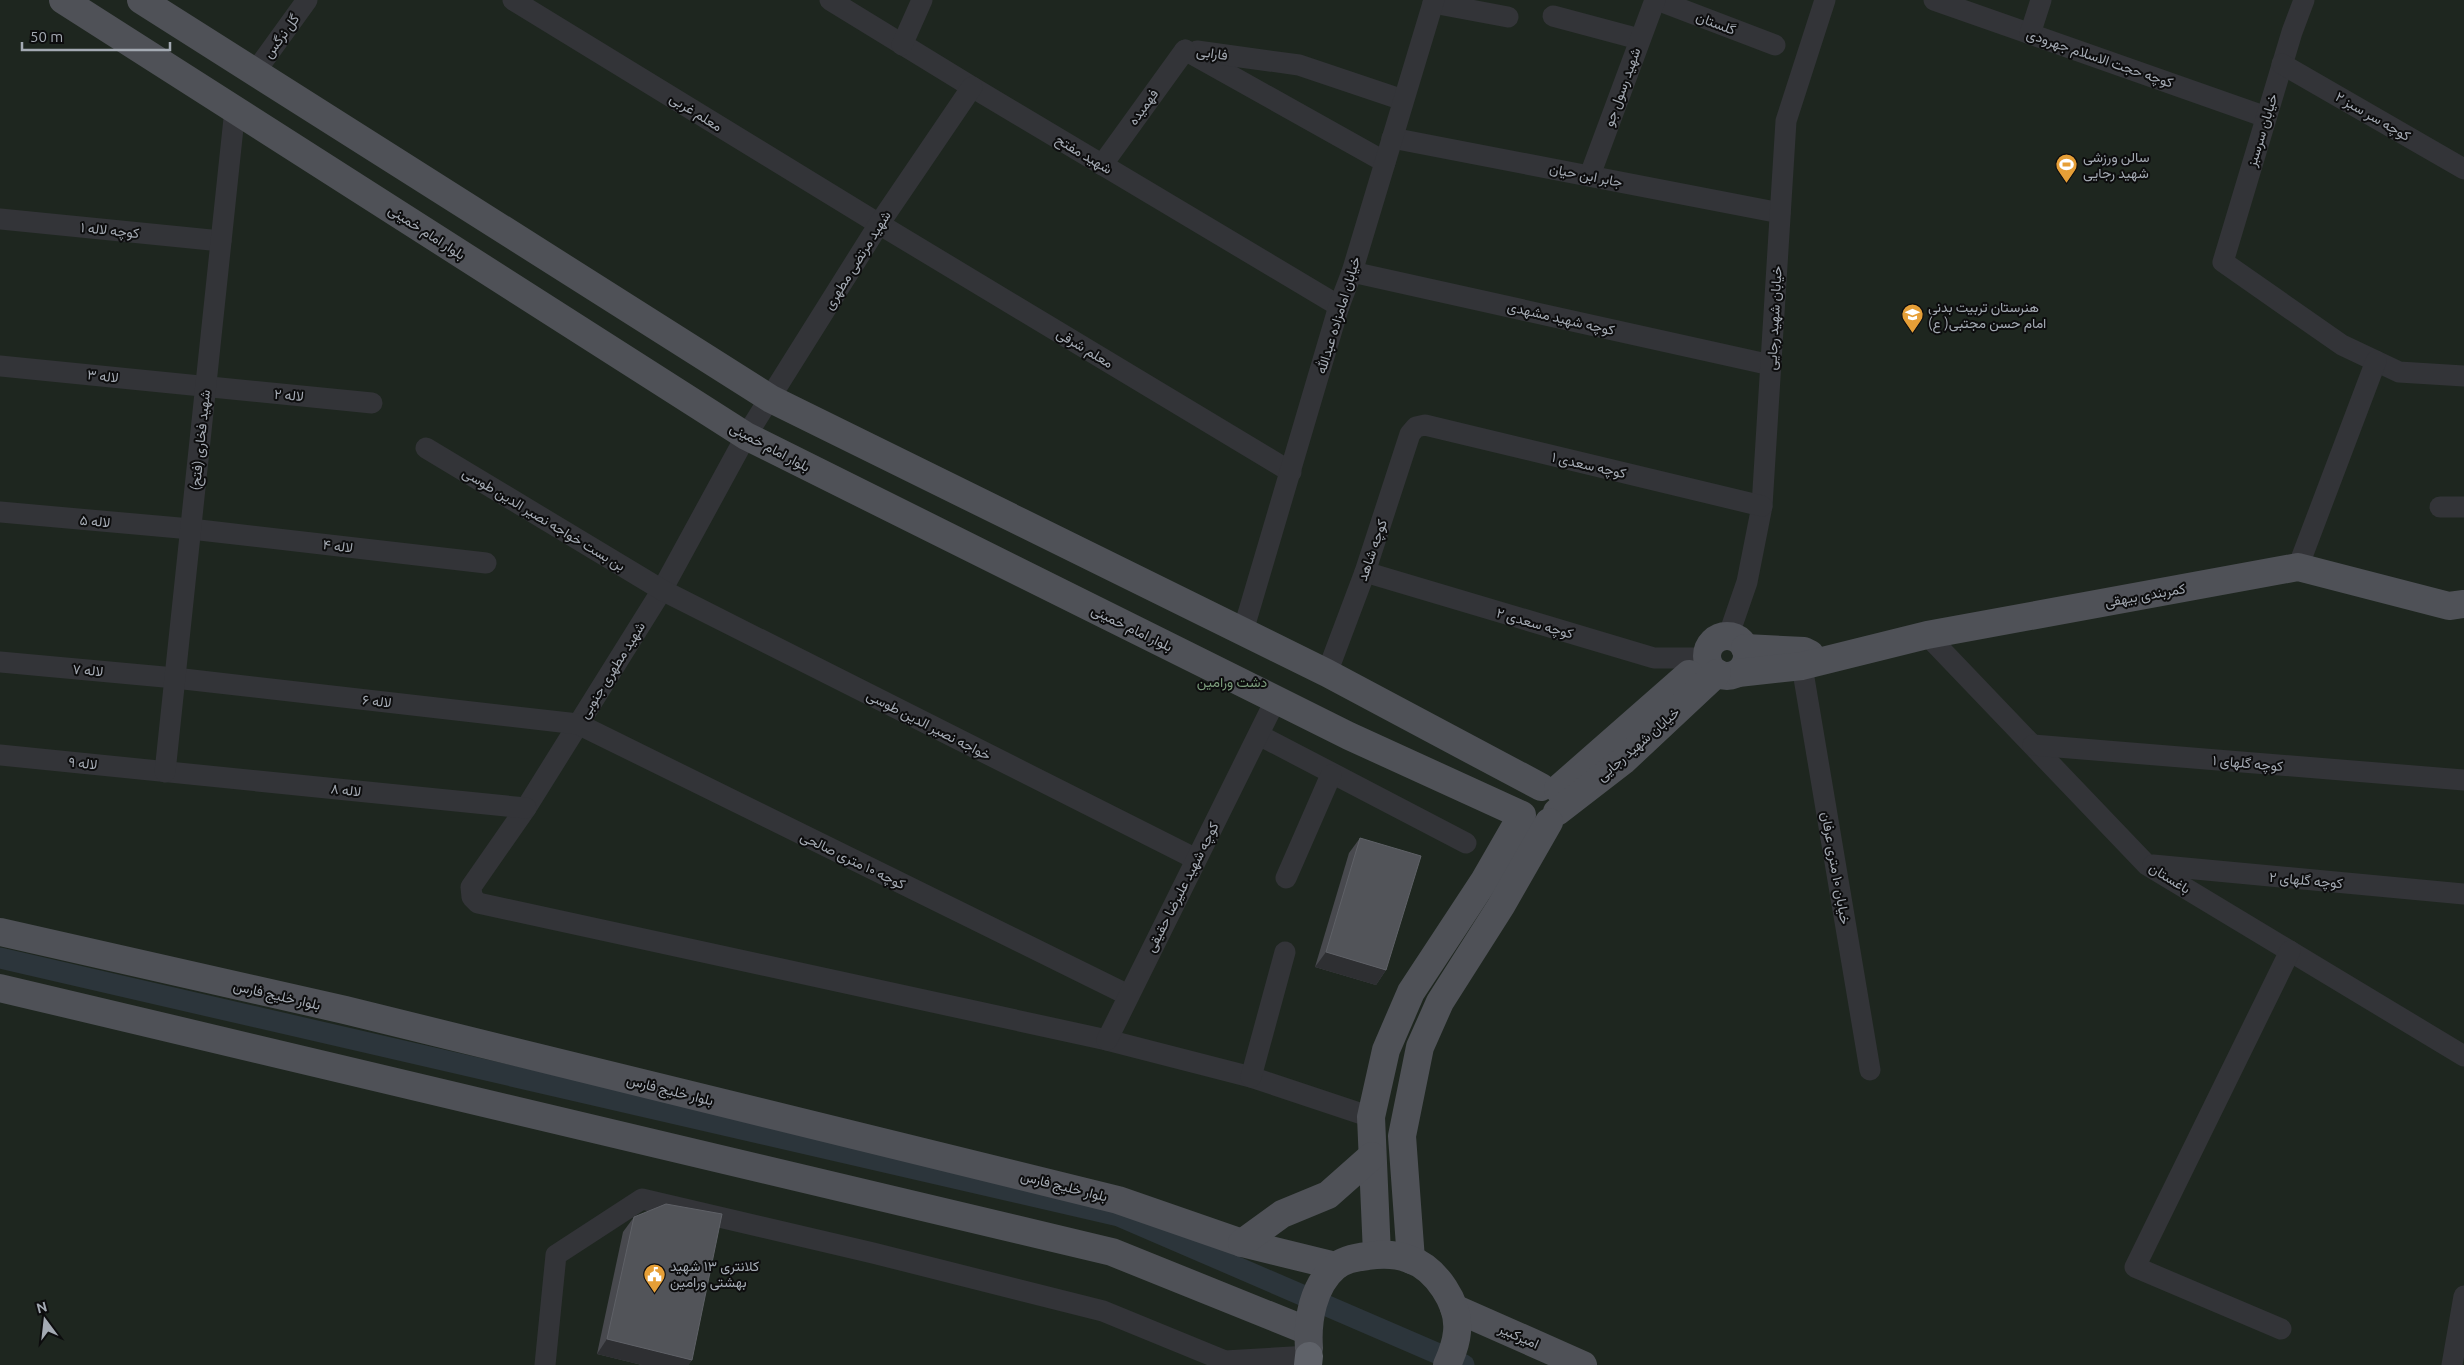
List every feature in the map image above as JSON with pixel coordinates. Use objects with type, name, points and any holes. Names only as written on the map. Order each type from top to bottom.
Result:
[{"type":"main road","name":"بلوار امام خمینی","points":[[63,0],[746,436],[1349,736],[1522,815]]},
{"type":"main road","points":[[141,0],[771,399],[1327,673],[1550,804],[1502,906],[1440,1002],[1420,1047],[1402,1136],[1411,1260]]},
{"type":"main road","name":"کمربندی بیهقی","points":[[1814,663],[1928,635],[2298,567],[2449,606],[2464,604]]},
{"type":"main road","points":[[1727,658],[1804,651],[1814,663]]},
{"type":"main road","name":"خیابان شهید رجایی","points":[[1522,815],[1519,804],[1521,798],[1529,789],[1550,804],[1623,761],[1727,658]]},
{"type":"main road","points":[[1377,1254],[1371,1117],[1386,1050],[1411,992],[1484,881],[1522,815]]},
{"type":"main road","name":"بلوار خلیج فارس","points":[[0,932],[345,1010],[1118,1200],[1242,1243],[1315,1326]]},
{"type":"main road","points":[[0,988],[1112,1252],[1315,1326],[1356,1257],[1377,1254],[1411,1260],[1429,1271],[1445,1289],[1454,1308],[1458,1330],[1451,1358]]},
{"type":"main road","points":[[1242,1243],[1282,1214],[1328,1195],[1372,1156]]},
{"type":"main road","name":"امیرکبیر","points":[[1454,1308],[1583,1365]]},
{"type":"street","name":"گل نرگس","points":[[255,72],[307,0]]},
{"type":"street","name":"معلم غربی","points":[[513,0],[879,224]]},
{"type":"street","name":"شهید مفتح","points":[[830,0],[1339,306]]},
{"type":"street","points":[[902,45],[922,0]]},
{"type":"street","name":"شهید رسول جو","points":[[1590,175],[1639,39],[1656,0]]},
{"type":"street","name":"گلستان","points":[[1656,0],[1775,45]]},
{"type":"street","name":"خیابان شهید رجایی","points":[[1727,658],[1747,582],[1762,506],[1786,121],[1825,0]]},
{"type":"street","name":"کوچه حجت الاسلام جهرودی","points":[[1934,0],[2266,117]]},
{"type":"street","points":[[2030,34],[2041,0]]},
{"type":"street","name":"خیابان سرسبز","points":[[2304,0],[2282,64],[2223,262],[2342,345],[2376,361]]},
{"type":"street","points":[[1433,2],[1508,17]]},
{"type":"street","name":"خیابان امامزاده عبدالله","points":[[1243,631],[1339,306],[1352,272],[1433,2]]},
{"type":"street","points":[[1553,16],[1639,39]]},
{"type":"street","name":"فارابی","points":[[1185,50],[1299,65],[1403,100]]},
{"type":"street","name":"فارابی","points":[[1185,50],[1385,162]]},
{"type":"street","name":"فهمیده","points":[[1102,165],[1185,50]]},
{"type":"street","name":"کوچه سر سبز ۲","points":[[2282,64],[2464,169]]},
{"type":"street","name":"شهید مرتضی مطهری","points":[[746,436],[771,399],[879,224],[972,87]]},
{"type":"street","name":"شهید فخاری (فتح)","points":[[165,772],[234,109]]},
{"type":"street","name":"جابر ابن حیان","points":[[1392,138],[1780,213]]},
{"type":"street","name":"کوچه لاله ۱","points":[[0,219],[221,241]]},
{"type":"street","name":"معلم شرقی","points":[[879,224],[1291,472]]},
{"type":"street","name":"کوچه شهید مشهدی","points":[[1352,272],[1771,365]]},
{"type":"street","points":[[2298,567],[2376,361],[2400,372],[2464,376]]},
{"type":"street","name":"لاله ۳","points":[[0,366],[205,387]]},
{"type":"street","name":"لاله ۲","points":[[205,387],[372,403]]},
{"type":"street","name":"کوچه سعدی ۱","points":[[1416,427],[1426,426],[1762,506]]},
{"type":"street","name":"کوچه شاهد","points":[[1327,673],[1365,572],[1410,434],[1416,427]]},
{"type":"street","name":"شهید مطهری جنوبی","points":[[746,436],[662,590],[526,808],[471,887],[472,898],[478,903],[1107,1040]]},
{"type":"street","name":"بن بست خواجه نصیر الدین طوسی","points":[[426,448],[662,590]]},
{"type":"street","points":[[2440,507],[2464,508]]},
{"type":"street","name":"لاله ۵","points":[[0,512],[191,529]]},
{"type":"street","name":"لاله ۴","points":[[191,529],[486,563]]},
{"type":"street","name":"کوچه سعدی ۲","points":[[1365,572],[1654,658],[1727,658]]},
{"type":"street","name":"خواجه نصیر الدین طوسی","points":[[662,590],[1196,859]]},
{"type":"street","name":"باغستان","points":[[1928,635],[2147,865],[2464,1056]]},
{"type":"street","name":"لاله ۷","points":[[0,662],[175,678]]},
{"type":"street","name":"خیابان ۱۰ متری عرفان","points":[[1814,663],[1870,1070]]},
{"type":"street","name":"لاله ۶","points":[[175,678],[578,724]]},
{"type":"street","name":"کوچه شهید علیرضا حقیقی","points":[[1107,1040],[1276,699]]},
{"type":"street","name":"کوچه ۱۰ متری صالحی","points":[[578,724],[1128,995]]},
{"type":"street","points":[[1258,735],[1466,843]]},
{"type":"street","name":"کوچه گلهای ۱","points":[[2033,745],[2464,780]]},
{"type":"street","name":"لاله ۹","points":[[0,755],[165,772]]},
{"type":"street","name":"لاله ۸","points":[[165,772],[526,808]]},
{"type":"street","points":[[1286,878],[1331,774]]},
{"type":"street","name":"کوچه گلهای ۲","points":[[2147,865],[2464,894]]},
{"type":"street","points":[[2281,1329],[2135,1267],[2290,951]]},
{"type":"street","points":[[1251,1077],[1285,952]]},
{"type":"street","points":[[1107,1040],[1251,1077],[1371,1117]]},
{"type":"street","points":[[545,1365],[556,1255],[642,1199],[873,1253],[1103,1311],[1225,1361],[1315,1326]]},
{"type":"street","points":[[2457,1362],[2464,1296]]},
{"type":"green space","name":"دشت ورامین","points":[[0,0],[2464,0],[2464,1365],[0,1365]]},
{"type":"building","points":[[1360,838],[1421,856],[1386,970],[1326,952]]},
{"type":"building","name":"کلانتری ۱۳ شهید بهشتی ورامین","points":[[666,1204],[722,1214],[692,1360],[607,1339],[634,1217]]},
{"type":"waterway","points":[[0,958],[1119,1216],[1464,1365]]},
{"type":"place","name":"سالن ورزشی شهید رجایی","points":[[2067,184]]},
{"type":"place","name":"هنرستان تربیت بدنی امام حسن مجتبی( ع)","points":[[1912,334]]},
{"type":"place","name":"کلانتری ۱۳ شهید بهشتی ورامین","points":[[654,1293]]}]
